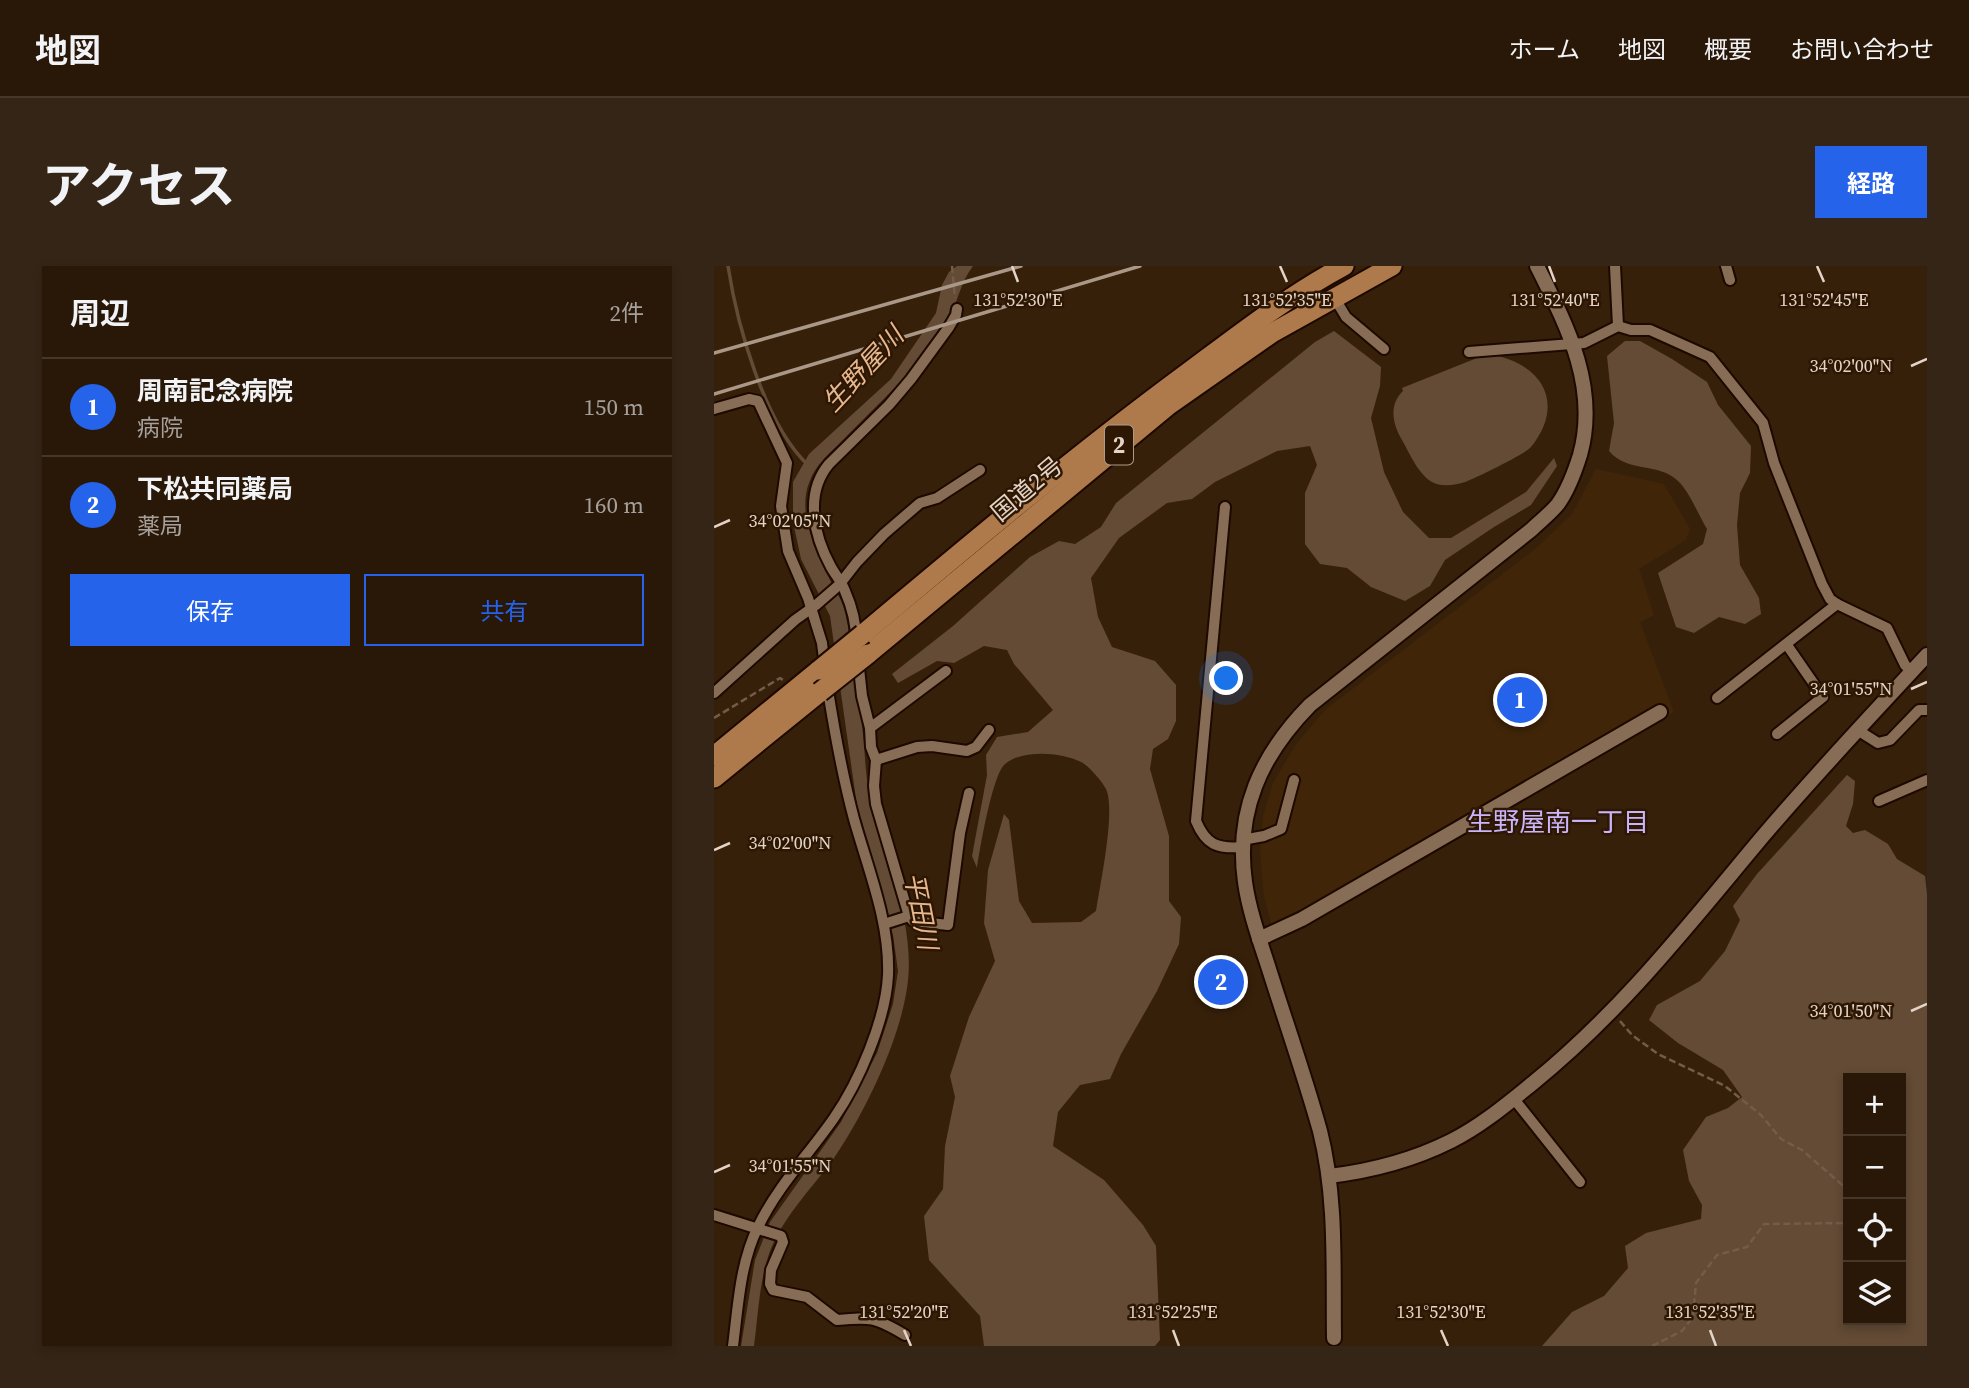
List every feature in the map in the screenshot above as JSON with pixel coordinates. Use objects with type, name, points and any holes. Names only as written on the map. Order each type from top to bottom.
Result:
[{"type":"highway","name":"国道2号","points":[[714,756],[1047,480],[1260,318],[1344,266]]},
{"type":"highway","name":"国道2号","points":[[714,778],[1169,405],[1272,334],[1392,266]]},
{"type":"street","points":[[1334,1338],[1329,1176],[1320,1132],[1259,939],[1245,883],[1242,843],[1248,804],[1263,765],[1294,722],[1310,705],[1531,530],[1558,503],[1575,471],[1585,438],[1587,407],[1583,375],[1537,266]]},
{"type":"street","points":[[1615,266],[1618,326]]},
{"type":"street","points":[[1726,266],[1730,280]]},
{"type":"street","points":[[1334,297],[1346,317],[1384,349]]},
{"type":"street","points":[[957,309],[949,327],[911,379],[820,475],[815,488],[815,523],[819,541],[856,623],[862,696],[870,728],[871,747],[876,760],[876,804],[907,916],[913,921],[948,925],[960,833],[969,793]]},
{"type":"street","points":[[1469,352],[1584,343],[1618,326],[1631,330],[1650,330],[1710,357],[1763,423],[1774,464],[1830,599],[1887,628],[1905,665],[1912,672]]},
{"type":"street","points":[[714,409],[749,399],[758,401],[787,463],[781,506],[788,551],[814,607],[844,781],[885,924],[888,975],[876,1030],[856,1076],[836,1115],[760,1228],[749,1251],[733,1346]]},
{"type":"street","points":[[714,692],[840,584],[856,562],[920,503],[937,498],[980,470]]},
{"type":"street","points":[[1225,507],[1196,821],[1203,837],[1214,845],[1232,848],[1281,829],[1294,780]]},
{"type":"street","points":[[1717,698],[1837,604]]},
{"type":"street","points":[[1777,734],[1823,697],[1787,645]]},
{"type":"street","points":[[1329,1176],[1405,1160],[1451,1141],[1485,1121],[1565,1057],[1612,1013],[1682,935],[1755,846],[1927,655]]},
{"type":"street","points":[[870,728],[946,671]]},
{"type":"street","points":[[1859,731],[1878,743],[1890,740],[1919,710],[1927,710]]},
{"type":"street","points":[[1259,939],[1326,906],[1660,712]]},
{"type":"street","points":[[876,760],[917,747],[932,746],[967,751],[976,747],[989,730]]},
{"type":"street","points":[[1879,801],[1927,780]]},
{"type":"street","points":[[885,924],[907,916]]},
{"type":"street","points":[[1514,1099],[1580,1182]]},
{"type":"street","points":[[714,1215],[781,1236],[783,1242],[771,1270],[770,1284],[773,1290],[807,1297],[837,1320],[880,1320],[905,1335]]},
{"type":"path","points":[[952,266],[957,309]]},
{"type":"path","points":[[714,718],[780,678],[795,690]]},
{"type":"path","points":[[1612,1013],[1632,1035],[1658,1054],[1724,1086],[1761,1115],[1781,1139],[1802,1150],[1843,1186]]},
{"type":"path","points":[[1652,1346],[1682,1331],[1693,1317],[1696,1283],[1717,1255],[1747,1247],[1764,1224],[1843,1223]]},
{"type":"shaded area","points":[[957,266],[973,266],[938,336],[899,384],[823,460],[809,483],[806,495],[805,507],[810,533],[845,612],[856,677],[869,790],[904,919],[909,969],[902,1014],[878,1079],[834,1158],[789,1217],[774,1243],[763,1279],[754,1346],[741,1346],[755,1260],[770,1222],[841,1122],[877,1053],[893,1004],[898,971],[893,935],[859,820],[830,616],[801,559],[793,522],[793,482],[809,454],[891,379],[936,313],[942,285],[949,272]]},
{"type":"shaded area","points":[[1334,331],[1381,367],[1380,386],[1371,418],[1384,472],[1403,512],[1429,538],[1451,538],[1526,492],[1554,458],[1557,466],[1531,505],[1445,560],[1430,586],[1405,601],[1371,587],[1347,568],[1320,564],[1305,544],[1305,493],[1317,465],[1310,446],[1277,451],[1215,482],[1192,499],[1167,503],[1119,538],[1091,578],[1098,617],[1112,647],[1155,661],[1176,685],[1176,721],[1168,739],[1153,749],[1150,769],[1169,836],[1169,901],[1181,917],[1179,944],[1110,1079],[1080,1085],[1058,1112],[1053,1146],[1104,1180],[1143,1225],[1156,1246],[1160,1340],[1155,1346],[984,1346],[980,1316],[929,1260],[924,1216],[943,1189],[945,1146],[955,1097],[950,1076],[969,1017],[995,961],[984,923],[988,870],[1004,814],[1009,820],[1019,901],[1032,923],[1081,922],[1096,911],[1106,848],[1109,799],[1106,789],[1095,774],[1073,759],[1052,754],[1031,754],[1011,760],[1004,765],[995,784],[977,868],[972,856],[987,775],[986,755],[997,737],[1028,732],[1053,710],[1014,664],[1007,650],[984,646],[954,663],[937,661],[898,683],[892,674],[953,626],[1030,557],[1059,541],[1075,544],[1101,527],[1116,503],[1315,342]]},
{"type":"shaded area","points":[[1625,341],[1640,341],[1707,382],[1718,405],[1751,446],[1750,473],[1740,493],[1737,525],[1740,565],[1759,598],[1761,614],[1745,624],[1719,617],[1694,633],[1676,627],[1658,573],[1703,544],[1707,529],[1678,481],[1662,471],[1625,462],[1609,451],[1614,423],[1607,356]]},
{"type":"shaded area","points":[[1487,354],[1505,358],[1534,374],[1547,399],[1547,414],[1542,430],[1527,450],[1471,480],[1458,484],[1434,483],[1419,470],[1399,434],[1394,422],[1395,402],[1403,391],[1402,388]]},
{"type":"shaded area","points":[[1596,469],[1664,484],[1690,529],[1686,540],[1639,569],[1654,615],[1640,622],[1674,712],[1480,826],[1276,940],[1264,897],[1260,850],[1263,816],[1273,783],[1297,743],[1325,710],[1534,550],[1572,514]]},
{"type":"shaded area","points":[[1847,775],[1855,781],[1853,804],[1846,826],[1853,833],[1865,830],[1888,844],[1897,859],[1925,876],[1927,1346],[1542,1346],[1572,1312],[1604,1296],[1628,1268],[1625,1246],[1646,1233],[1701,1219],[1702,1205],[1689,1181],[1683,1150],[1706,1117],[1728,1108],[1742,1097],[1723,1070],[1678,1043],[1649,1020],[1657,1005],[1700,981],[1725,951],[1740,920],[1733,906],[1757,874]]},
{"type":"waterway","points":[[728,266],[738,316],[755,373],[779,425],[808,465]]},
{"type":"railway","points":[[714,353],[1021,266]]},
{"type":"railway","points":[[714,394],[1140,266]]},
{"type":"place","name":"周南記念病院","points":[[1520,700]]},
{"type":"place","name":"下松共同薬局","points":[[1221,982]]},
{"type":"district","name":"生野屋南一丁目","points":[[1558,822]]},
{"type":"water label","name":"生野屋川","points":[[863,369]]},
{"type":"water label","name":"平田川","points":[[921,911]]}]
